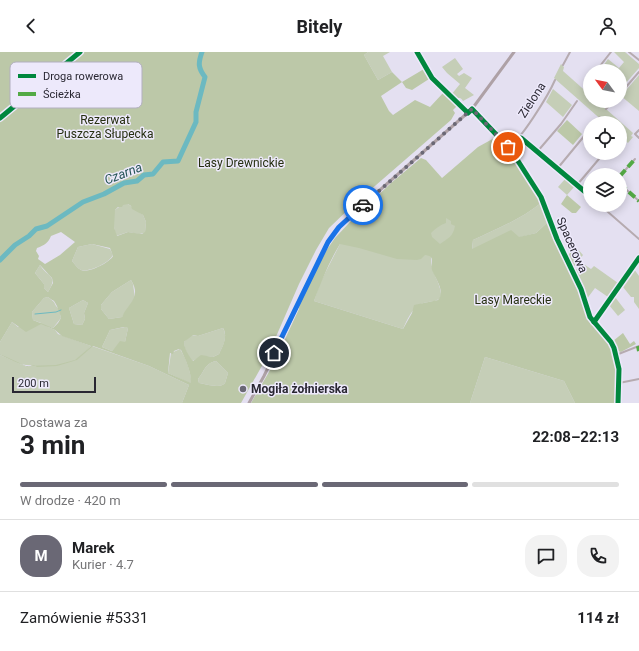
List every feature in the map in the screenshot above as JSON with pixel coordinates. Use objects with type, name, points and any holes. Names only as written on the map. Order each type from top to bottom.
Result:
[{"type":"main road","points":[[249,403],[264,376],[321,255],[333,234],[347,219],[472,109],[514,52]]},
{"type":"street","points":[[417,52],[432,78],[468,113]]},
{"type":"street","points":[[563,65],[570,52]]},
{"type":"street","points":[[602,64],[611,52]]},
{"type":"street","points":[[629,52],[639,60]]},
{"type":"street","points":[[627,86],[639,72]]},
{"type":"street","name":"Zielona","points":[[508,147],[518,137],[547,97],[555,80]]},
{"type":"street","points":[[538,152],[561,124],[577,101]]},
{"type":"street","name":"Spacerowa","points":[[472,109],[508,147],[541,197],[565,257],[581,289],[590,317],[611,342],[616,355],[619,383],[618,403]]},
{"type":"street","points":[[639,130],[635,134],[639,138]]},
{"type":"street","points":[[518,137],[583,190]]},
{"type":"street","points":[[557,169],[583,137]]},
{"type":"street","points":[[627,168],[635,159]]},
{"type":"street","points":[[577,185],[598,160]]},
{"type":"street","points":[[627,190],[639,201]]},
{"type":"street","points":[[608,212],[639,239]]},
{"type":"street","points":[[594,322],[639,258]]},
{"type":"street","points":[[616,355],[639,346]]},
{"type":"street","points":[[619,383],[639,379]]},
{"type":"green space","name":"Lasy Drewnickie","points":[[0,52],[368,52],[364,55],[378,80],[392,72],[402,82],[381,96],[389,111],[393,115],[415,100],[430,107],[443,93],[457,106],[453,110],[455,113],[451,120],[353,205],[329,228],[299,284],[268,355],[241,403],[182,403],[189,385],[149,366],[93,346],[77,360],[57,366],[37,367],[35,366],[56,365],[75,360],[91,346],[62,336],[55,330],[41,324],[26,332],[12,322],[0,342]],"holes":[[[128,204],[132,209],[143,215],[146,222],[145,232],[142,234],[128,232],[117,236],[114,227],[115,210],[118,207],[122,207],[123,205]],[[61,232],[75,242],[60,255],[45,264],[38,259],[39,256],[36,251],[37,248],[46,244],[51,236]],[[92,244],[110,248],[113,256],[111,259],[94,269],[85,271],[81,270],[72,261],[78,247]],[[40,265],[52,278],[53,283],[48,292],[44,288],[44,284],[35,273]],[[131,280],[134,286],[135,296],[122,317],[109,319],[101,309],[101,305],[112,292]],[[48,297],[54,301],[61,318],[53,328],[33,320],[32,312],[44,298]],[[83,300],[88,303],[84,313],[85,319],[82,325],[74,324],[69,308]],[[124,327],[128,328],[125,342],[120,341],[112,351],[102,347],[110,330]],[[223,328],[225,338],[219,354],[213,357],[201,355],[193,361],[187,352],[184,342],[193,335],[198,336]],[[179,349],[181,350],[189,370],[191,383],[168,373],[170,353],[173,354],[174,351]],[[216,361],[228,373],[223,385],[217,386],[199,383],[198,379],[209,364]]]},
{"type":"green space","points":[[368,52],[390,52],[383,56],[392,72],[378,80],[364,55]]},
{"type":"green space","points":[[614,52],[625,52],[639,64],[639,68],[627,82],[627,64],[622,64],[624,62]]},
{"type":"green space","points":[[455,58],[463,69],[457,74],[459,76],[464,73],[472,78],[465,88],[474,95],[463,101],[461,98],[455,98],[451,95],[460,84],[442,67]]},
{"type":"green space","points":[[608,59],[614,64],[604,64]]},
{"type":"green space","points":[[561,64],[564,67],[563,71],[583,89],[583,104],[554,78]]},
{"type":"green space","points":[[424,69],[429,79],[412,90],[406,88],[402,82]]},
{"type":"green space","points":[[639,75],[639,111],[627,101],[627,89]]},
{"type":"green space","points":[[553,89],[572,105],[563,117],[546,102]]},
{"type":"green space","points":[[588,108],[605,108],[614,116],[597,116]]},
{"type":"green space","points":[[567,120],[582,134],[573,145],[557,131]]},
{"type":"green space","points":[[627,128],[633,133],[631,136],[633,137],[628,143]]},
{"type":"green space","name":"Lasy Mareckie","points":[[496,137],[521,168],[541,203],[517,219],[473,240],[472,249],[511,230],[519,237],[536,233],[549,221],[576,283],[589,320],[611,346],[617,368],[617,403],[575,403],[564,381],[485,357],[470,403],[251,403],[273,365],[299,309],[300,298],[323,255],[335,238],[391,183],[421,158],[426,160],[442,178],[478,147]],"holes":[[[446,218],[455,226],[448,239],[440,244],[432,237],[431,233],[446,223]],[[340,244],[397,259],[417,260],[421,259],[425,255],[430,256],[432,260],[432,270],[441,293],[440,297],[438,300],[414,305],[412,313],[403,329],[314,301],[332,258]]]},
{"type":"green space","points":[[566,178],[575,186],[567,195],[558,187]]},
{"type":"green space","points":[[567,195],[581,207],[576,213],[572,213],[561,204]]},
{"type":"green space","points":[[541,203],[549,221],[536,233],[472,250],[473,240],[517,219]]},
{"type":"green space","points":[[123,204],[128,204],[143,215],[146,222],[145,233],[139,234],[128,232],[116,236],[114,227],[114,212]]},
{"type":"green space","points":[[462,209],[454,234],[431,258],[432,269],[439,285],[441,297],[437,300],[424,303],[415,308],[403,329],[314,301],[320,283],[340,244]]},
{"type":"green space","points":[[92,244],[110,249],[113,255],[108,261],[99,266],[89,270],[81,270],[72,261],[78,247]]},
{"type":"green space","points":[[576,247],[583,255],[572,268],[567,256]]},
{"type":"green space","points":[[582,263],[591,269],[594,266],[618,283],[608,297],[595,288],[586,300],[575,274],[575,271]]},
{"type":"green space","points":[[40,265],[52,279],[48,292],[44,288],[44,284],[35,273]]},
{"type":"green space","points":[[634,269],[639,276],[639,309],[634,302],[634,297],[631,297],[623,287]]},
{"type":"green space","points":[[131,280],[135,298],[122,317],[109,319],[101,309],[101,305],[112,292]]},
{"type":"green space","points":[[48,297],[59,309],[61,318],[53,328],[46,326],[55,330],[58,334],[91,346],[75,361],[92,346],[149,366],[189,385],[182,403],[0,403],[0,355],[27,367],[33,365],[21,364],[0,354],[0,342],[12,322],[18,327],[41,323],[33,320],[32,312],[44,298]]},
{"type":"green space","points":[[615,297],[625,310],[618,316],[609,305]]},
{"type":"green space","points":[[83,300],[88,303],[84,313],[85,319],[82,325],[74,324],[69,308]]},
{"type":"green space","points":[[125,327],[128,328],[125,342],[112,351],[102,347],[110,330]]},
{"type":"green space","points":[[223,328],[225,338],[219,354],[213,357],[203,356],[192,361],[186,352],[184,342],[191,335],[198,336]]},
{"type":"green space","points":[[623,333],[630,344],[634,341],[636,344],[621,352],[618,351],[613,341]]},
{"type":"green space","points":[[180,349],[185,357],[192,384],[168,373],[171,353]]},
{"type":"green space","points":[[0,354],[26,366],[31,366],[27,367]]},
{"type":"green space","points":[[485,357],[564,381],[575,403],[470,403]]},
{"type":"green space","points":[[216,361],[228,373],[225,383],[217,386],[199,383],[198,379],[205,368],[212,362]]},
{"type":"waterway","name":"Czarna","points":[[0,260],[15,245],[29,236],[36,229],[47,226],[83,202],[104,194],[124,183],[137,181],[144,175],[153,174],[163,162],[178,161],[196,122],[196,112],[205,77],[199,65],[202,52]]},
{"type":"waterway","points":[[35,314],[56,312],[61,310]]},
{"type":"marked path","points":[[627,168],[635,159]]},
{"type":"marked path","points":[[627,190],[639,201]]},
{"type":"marked path","points":[[638,346],[639,351]]},
{"type":"cycle path","points":[[68,62],[80,52]]},
{"type":"cycle path","points":[[417,52],[432,78],[468,113],[472,109],[508,147],[541,197],[557,239],[581,289],[590,317],[611,342],[614,348],[619,369],[618,403]]},
{"type":"cycle path","points":[[0,118],[12,108]]},
{"type":"cycle path","points":[[518,137],[583,190]]},
{"type":"cycle path","points":[[594,322],[639,258]]},
{"type":"way so far","points":[[363,205],[472,109],[508,147]]},
{"type":"place","name":"Mogiła żołnierska","points":[[243,389]]},
{"type":"route","points":[[274,353],[328,242],[339,227],[363,205]]},
{"type":"park label","name":"Rezerwat Puszcza Słupecka","points":[[105,127]]}]
